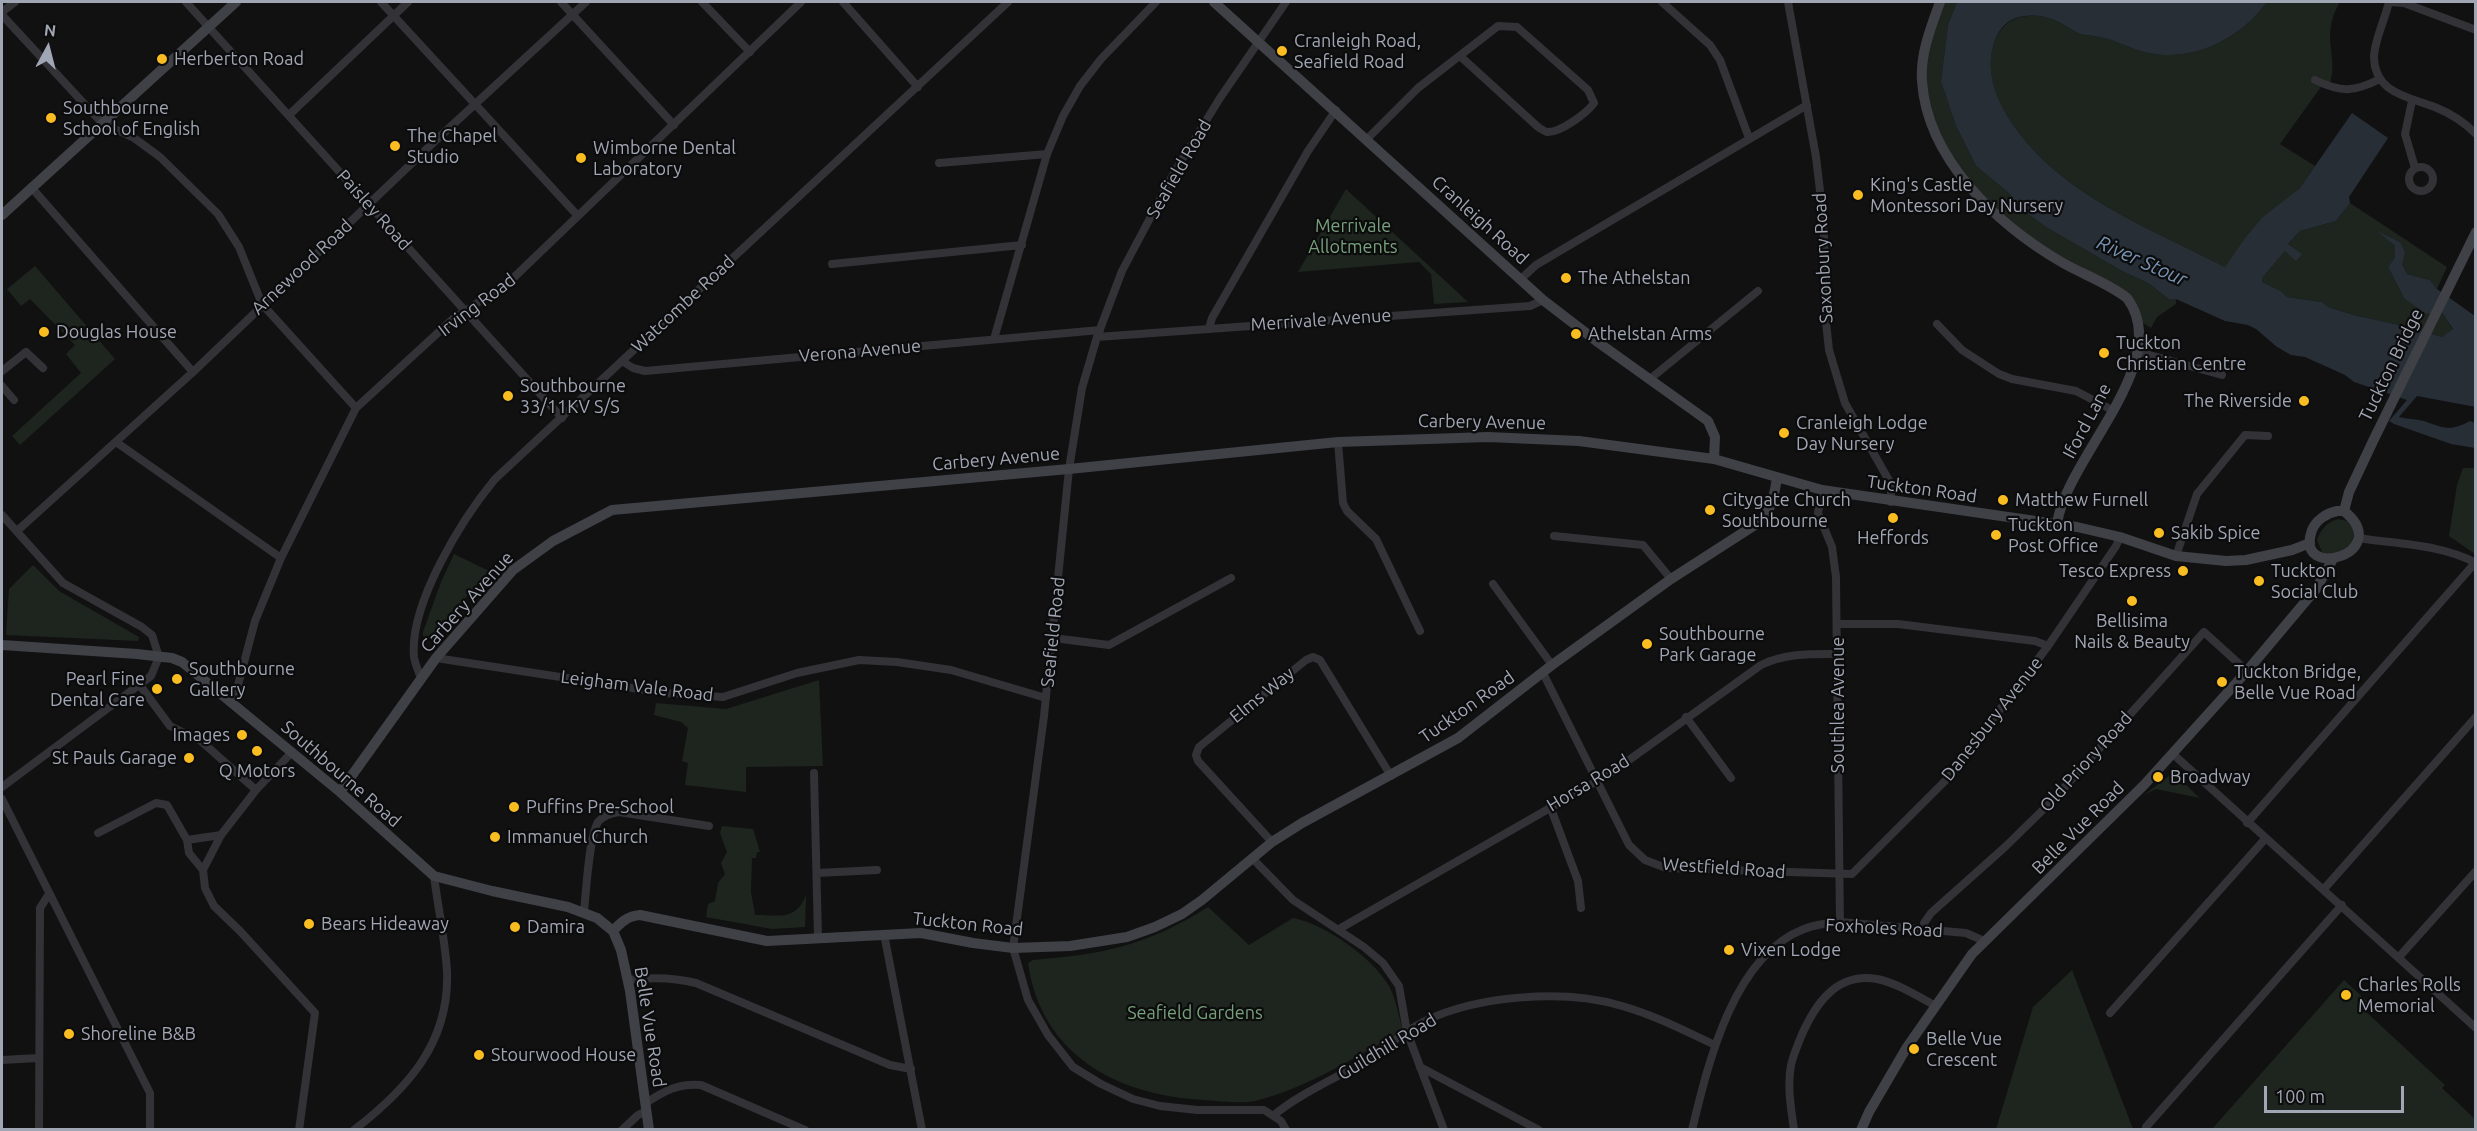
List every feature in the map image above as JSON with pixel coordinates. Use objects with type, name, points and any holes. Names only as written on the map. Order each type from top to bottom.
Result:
[{"type":"street","points":[[15,2],[2,14],[102,123],[134,138],[160,157],[218,214],[238,247],[262,304],[356,408]]},
{"type":"street","name":"Paisley Road","points":[[186,2],[562,418]]},
{"type":"street","points":[[2,215],[236,2]]},
{"type":"street","points":[[381,2],[578,216]]},
{"type":"street","points":[[289,115],[408,2]]},
{"type":"street","points":[[561,2],[674,125]]},
{"type":"street","name":"Arnewood Road","points":[[16,531],[193,372],[262,304],[586,2]]},
{"type":"street","points":[[702,2],[750,52]]},
{"type":"street","name":"Irving Road","points":[[233,704],[255,621],[281,558],[356,408],[464,310],[507,284],[801,2]]},
{"type":"street","points":[[843,2],[918,87]]},
{"type":"street","name":"Watcombe Road","points":[[422,679],[414,658],[417,627],[430,585],[455,536],[495,479],[1008,2]]},
{"type":"street","points":[[994,339],[1047,154],[1063,116],[1080,86],[1101,59],[1156,2]]},
{"type":"street","name":"Cranleigh Road","points":[[1214,2],[1543,300],[1708,421],[1716,436],[1713,459]]},
{"type":"street","name":"Seafield Road","points":[[1274,1115],[1264,1110],[1197,1110],[1160,1106],[1133,1099],[1101,1084],[1073,1067],[1048,1035],[1028,1000],[1013,948],[1046,698],[1070,469],[1082,388],[1122,272],[1175,171],[1220,98],[1286,2]]},
{"type":"street","points":[[1662,2],[1710,45],[1720,60],[1749,138]]},
{"type":"street","name":"Saxonbury Road","points":[[1788,2],[1807,105],[1825,234],[1826,322],[1829,350],[1845,403],[1891,484],[1891,502]]},
{"type":"street","name":"Iford Lane","points":[[1940,2],[1926,45],[1922,80],[1930,120],[1958,172],[1980,198],[2015,230],[2063,263],[2117,290],[2127,298],[2134,307],[2138,320],[2141,334],[2139,352],[2130,376],[2063,500],[2057,524]]},
{"type":"street","points":[[2475,30],[2404,3],[2389,2],[2374,54],[2380,80],[2395,94],[2438,108],[2461,121],[2475,134]]},
{"type":"street","points":[[1367,139],[1418,88],[1498,27],[1517,27],[1588,90],[1594,103],[1586,113],[1558,129],[1547,132],[1538,127],[1461,56]]},
{"type":"street","points":[[2315,80],[2344,90],[2359,90],[2380,80]]},
{"type":"street","points":[[2412,101],[2405,134],[2415,168]]},
{"type":"street","points":[[1521,279],[1536,265],[1807,105]]},
{"type":"street","points":[[1209,328],[1212,318],[1302,161],[1335,110]]},
{"type":"street","points":[[939,163],[1047,154]]},
{"type":"street","points":[[31,188],[193,372]]},
{"type":"street","name":"Tuckton Bridge","points":[[2344,511],[2349,492],[2475,232]]},
{"type":"street","points":[[832,264],[1022,245]]},
{"type":"street","points":[[1650,379],[1758,291]]},
{"type":"street","name":"Merrivale Avenue","points":[[1099,334],[1530,306],[1543,300]]},
{"type":"street","points":[[1937,324],[1962,350],[1999,374],[2012,379],[2076,391],[2112,410]]},
{"type":"street","name":"Verona Avenue","points":[[622,361],[633,368],[645,371],[994,339],[1099,334]]},
{"type":"street","points":[[2,372],[26,352],[43,368]]},
{"type":"street","points":[[2139,352],[2222,375]]},
{"type":"street","points":[[2,386],[14,400]]},
{"type":"street","points":[[2176,556],[2197,494],[2245,435],[2268,436]]},
{"type":"street","name":"Carbery Avenue","points":[[340,792],[436,658],[513,570],[553,541],[612,510],[1070,469],[1338,442],[1430,437],[1533,438],[1619,445],[1713,459],[1777,478]]},
{"type":"street","points":[[116,442],[281,558]]},
{"type":"street","points":[[1338,442],[1343,503],[1347,512],[1376,539],[1420,631]]},
{"type":"street","name":"Tuckton Road","points":[[613,931],[622,921],[632,915],[640,915],[767,941],[921,933],[1013,948],[1070,946],[1127,937],[1155,927],[1182,914],[1272,842],[1328,808],[1458,738],[1547,669],[1671,579],[1766,516],[1772,506],[1777,478],[1822,490],[1891,502],[2057,524],[2120,537],[2176,556],[2226,561],[2246,560],[2292,550],[2310,543]]},
{"type":"street","name":"Southlea Avenue","points":[[1822,490],[1818,513],[1832,547],[1838,624],[1840,922]]},
{"type":"street","points":[[2344,511],[2358,525],[2358,538],[2351,550],[2345,556],[2333,559],[2314,554],[2310,543],[2315,524],[2327,514],[2344,511]]},
{"type":"street","points":[[2,515],[63,583],[142,627],[152,635],[159,657],[151,676],[2,787]]},
{"type":"street","points":[[1554,536],[1643,545],[1671,579]]},
{"type":"street","name":"Danesbury Avenue","points":[[1838,875],[1852,874],[1948,778],[2049,646],[2120,537]]},
{"type":"street","points":[[2247,822],[2475,563],[2438,550],[2358,538]]},
{"type":"street","name":"Belle Vue Road","points":[[1861,1130],[1902,1055],[1961,969],[1984,941],[2028,902],[2173,754],[2316,589],[2333,559]]},
{"type":"street","points":[[1053,638],[1109,645],[1231,578]]},
{"type":"street","name":"Westfield Road","points":[[1493,584],[1547,669],[1629,845],[1639,855],[1666,868],[1838,875]]},
{"type":"street","points":[[1838,624],[1898,624],[2035,642],[2049,646]]},
{"type":"street","name":"Old Priory Road","points":[[1924,928],[1924,923],[1931,913],[2005,847],[2053,800],[2204,632],[2247,671]]},
{"type":"street","name":"Southbourne Road","points":[[2,645],[159,657],[182,662],[340,792],[434,876],[584,912],[597,918],[613,931]]},
{"type":"street","name":"Horsa Road","points":[[1339,929],[1598,780],[1761,664],[1775,658],[1807,654],[1837,654]]},
{"type":"street","name":"Elms Way","points":[[1272,842],[1198,761],[1196,755],[1199,747],[1306,660],[1313,657],[1320,660],[1391,776]]},
{"type":"street","name":"Leigham Vale Road","points":[[436,658],[665,693],[723,697],[797,673],[859,660],[897,662],[951,670],[1046,698]]},
{"type":"street","points":[[139,684],[170,726],[201,741],[256,790]]},
{"type":"street","points":[[1686,717],[1731,778]]},
{"type":"street","points":[[2324,889],[2475,717]]},
{"type":"street","points":[[292,752],[256,790],[221,835],[203,870],[205,888],[214,906],[315,1013],[299,1130]]},
{"type":"street","points":[[2173,754],[2475,1028]]},
{"type":"street","points":[[814,773],[818,938]]},
{"type":"street","points":[[2,798],[150,1093],[150,1130]]},
{"type":"street","points":[[98,833],[162,802],[187,840],[189,854],[203,870]]},
{"type":"street","points":[[1550,806],[1578,881],[1581,908]]},
{"type":"street","points":[[584,912],[594,836],[599,822],[608,814],[619,812],[709,826]]},
{"type":"street","points":[[187,840],[221,835]]},
{"type":"street","points":[[2110,1013],[2265,839]]},
{"type":"street","points":[[1253,859],[1293,900],[1339,929],[1383,963],[1399,986],[1407,1032],[1444,1130]]},
{"type":"street","points":[[817,873],[877,870]]},
{"type":"street","points":[[2399,957],[2475,871]]},
{"type":"street","points":[[354,1130],[408,1082],[435,1040],[445,1011],[447,973],[434,876]]},
{"type":"street","points":[[39,1130],[40,908],[49,894]]},
{"type":"street","points":[[2146,1127],[2342,905]]},
{"type":"street","name":"Foxholes Road","points":[[1692,1130],[1715,1045],[1749,976],[1773,948],[1803,929],[1840,922],[1966,933],[1984,941]]},
{"type":"street","name":"Belle Vue Road","points":[[613,931],[621,950],[627,980],[649,1130]]},
{"type":"street","points":[[884,934],[922,1130]]},
{"type":"street","points":[[627,980],[652,977],[676,978],[696,983],[890,1065],[911,1069]]},
{"type":"street","points":[[1794,1130],[1789,1090],[1791,1063],[1809,1018],[1830,990],[1854,980],[1878,980],[1901,988],[1936,1006]]},
{"type":"street","name":"Guildhill Road","points":[[1274,1115],[1288,1104],[1437,1016],[1496,1001],[1547,997],[1601,1000],[1638,1010],[1715,1045]]},
{"type":"street","points":[[2,1060],[38,1058]]},
{"type":"street","points":[[1420,1067],[1539,1130]]},
{"type":"street","points":[[622,1130],[667,1089],[687,1084],[701,1085],[805,1130]]},
{"type":"street","points":[[1274,1115],[1287,1130]]},
{"type":"green space","points":[[1940,2],[1957,2],[1948,25],[1941,81],[1956,126],[1976,166],[2010,194],[2017,206],[2046,227],[2122,271],[2148,283],[2170,300],[2176,299],[2176,304],[2157,317],[2151,328],[2138,320],[2134,307],[2035,245],[1958,172],[1924,99],[1926,45]]},
{"type":"green space","points":[[2267,2],[2340,2],[2331,26],[2332,76],[2329,86],[2323,84],[2280,144],[2315,166],[2299,189],[2225,267],[2135,222],[2077,188],[2028,144],[2000,104],[1991,74],[1991,58],[1999,32],[2014,19],[2032,16],[2048,18],[2080,34],[2107,39],[2149,53],[2178,55],[2208,48],[2222,41],[2247,24]]},
{"type":"green space","name":"Merrivale Allotments","points":[[1346,189],[1468,302],[1434,304],[1431,274],[1419,262],[1298,272]]},
{"type":"green space","points":[[2350,203],[2447,267],[2437,289],[2430,280],[2407,274],[2402,264],[2400,242],[2380,233],[2395,246],[2395,257],[2388,267],[2404,298],[2441,311],[2453,330],[2442,337],[2354,315],[2328,307],[2322,302],[2287,297],[2281,291],[2262,282],[2263,277],[2285,251],[2301,254],[2288,244],[2300,231],[2336,221]]},
{"type":"green space","points":[[35,266],[115,359],[20,445],[12,436],[81,373],[66,354],[75,345],[30,299],[21,306],[7,289]]},
{"type":"green space","points":[[2463,468],[2475,468],[2475,554],[2449,536],[2457,485]]},
{"type":"green space","points":[[2338,519],[2347,521],[2354,530],[2352,544],[2333,556],[2322,552],[2317,540],[2325,526]]},
{"type":"green space","points":[[454,554],[489,571],[429,639],[423,636],[423,632]]},
{"type":"green space","points":[[33,565],[59,591],[139,637],[138,641],[6,635],[9,589]]},
{"type":"green space","points":[[819,680],[823,766],[746,767],[746,792],[685,785],[688,763],[682,761],[688,728],[681,722],[654,715],[656,703],[726,709]]},
{"type":"green space","points":[[2173,773],[2200,798],[2156,789],[2144,795]]},
{"type":"green space","points":[[722,826],[753,829],[760,852],[757,852],[756,858],[752,858],[751,892],[755,915],[779,916],[792,913],[806,895],[805,927],[772,929],[706,917],[708,904],[715,901],[718,883],[725,874],[721,863],[727,852],[720,833]]},
{"type":"green space","name":"Seafield Gardens","points":[[1208,907],[1249,945],[1293,918],[1306,921],[1333,935],[1360,954],[1382,975],[1394,997],[1403,1031],[1313,1080],[1275,1095],[1243,1102],[1173,1097],[1143,1090],[1089,1065],[1067,1046],[1049,1023],[1036,995],[1028,963],[1033,960],[1082,955],[1124,946],[1164,931]]},
{"type":"green space","points":[[2072,970],[2133,1129],[1996,1129],[2033,1007]]},
{"type":"green space","points":[[2344,980],[2369,1003],[2364,1010],[2445,1085],[2442,1088],[2475,1119],[2475,1129],[2212,1129]]},
{"type":"water","name":"River Stour","points":[[1957,2],[2267,2],[2247,24],[2222,41],[2208,48],[2178,55],[2149,53],[2107,39],[2080,34],[2047,18],[2029,16],[2016,18],[2005,24],[1993,45],[1991,74],[1995,89],[2008,117],[2028,144],[2077,188],[2135,222],[2225,267],[2263,217],[2299,189],[2352,113],[2388,138],[2349,197],[2350,203],[2336,221],[2300,231],[2288,244],[2302,254],[2296,261],[2285,251],[2263,277],[2262,282],[2281,291],[2287,297],[2322,302],[2328,307],[2354,315],[2442,337],[2453,329],[2441,311],[2426,314],[2404,298],[2388,267],[2395,257],[2395,246],[2377,231],[2400,242],[2405,253],[2402,264],[2407,274],[2430,280],[2437,289],[2475,316],[2476,407],[2417,396],[2399,417],[2447,428],[2457,427],[2470,421],[2475,423],[2475,448],[2451,444],[2394,424],[2389,421],[2407,400],[2354,382],[2345,375],[2305,357],[2291,355],[2248,325],[2225,321],[2176,299],[2170,300],[2148,283],[2122,271],[2046,227],[2017,206],[2010,194],[1976,166],[1956,126],[1941,81],[1948,25]]},
{"type":"place","name":"Cranleigh Road, Seafield Road","points":[[1282,51]]},
{"type":"place","name":"Herberton Road","points":[[162,59]]},
{"type":"place","name":"Southbourne School of English","points":[[51,118]]},
{"type":"place","name":"The Chapel Studio","points":[[395,146]]},
{"type":"place","name":"Wimborne Dental Laboratory","points":[[581,158]]},
{"type":"place","name":"King's Castle Montessori Day Nursery","points":[[1858,195]]},
{"type":"place","name":"The Athelstan","points":[[1566,278]]},
{"type":"place","name":"Douglas House","points":[[44,332]]},
{"type":"place","name":"Athelstan Arms","points":[[1576,334]]},
{"type":"place","name":"Tuckton Christian Centre","points":[[2104,353]]},
{"type":"place","name":"Southbourne 33/11KV S/S","points":[[508,396]]},
{"type":"place","name":"The Riverside","points":[[2304,401]]},
{"type":"place","name":"Cranleigh Lodge Day Nursery","points":[[1784,433]]},
{"type":"place","name":"Matthew Furnell","points":[[2003,500]]},
{"type":"place","name":"Citygate Church Southbourne","points":[[1710,510]]},
{"type":"place","name":"Heffords","points":[[1893,518]]},
{"type":"place","name":"Sakib Spice","points":[[2159,533]]},
{"type":"place","name":"Tuckton Post Office","points":[[1996,535]]},
{"type":"place","name":"Tesco Express","points":[[2183,571]]},
{"type":"place","name":"Tuckton Social Club","points":[[2259,581]]},
{"type":"place","name":"Bellisima Nails & Beauty","points":[[2132,601]]},
{"type":"place","name":"Southbourne Park Garage","points":[[1647,644]]},
{"type":"place","name":"Southbourne Gallery","points":[[177,679]]},
{"type":"place","name":"Tuckton Bridge, Belle Vue Road","points":[[2222,682]]},
{"type":"place","name":"Pearl Fine Dental Care","points":[[157,689]]},
{"type":"place","name":"Images","points":[[242,735]]},
{"type":"place","name":"Q Motors","points":[[257,751]]},
{"type":"place","name":"St Pauls Garage","points":[[189,758]]},
{"type":"place","name":"Broadway","points":[[2158,777]]},
{"type":"place","name":"Puffins Pre-School","points":[[514,807]]},
{"type":"place","name":"Immanuel Church","points":[[495,837]]},
{"type":"place","name":"Bears Hideaway","points":[[309,924]]},
{"type":"place","name":"Damira","points":[[515,927]]},
{"type":"place","name":"Vixen Lodge","points":[[1729,950]]},
{"type":"place","name":"Charles Rolls Memorial","points":[[2346,995]]},
{"type":"place","name":"Shoreline B&B","points":[[69,1034]]},
{"type":"place","name":"Belle Vue Crescent","points":[[1914,1049]]},
{"type":"place","name":"Stourwood House","points":[[479,1055]]}]
